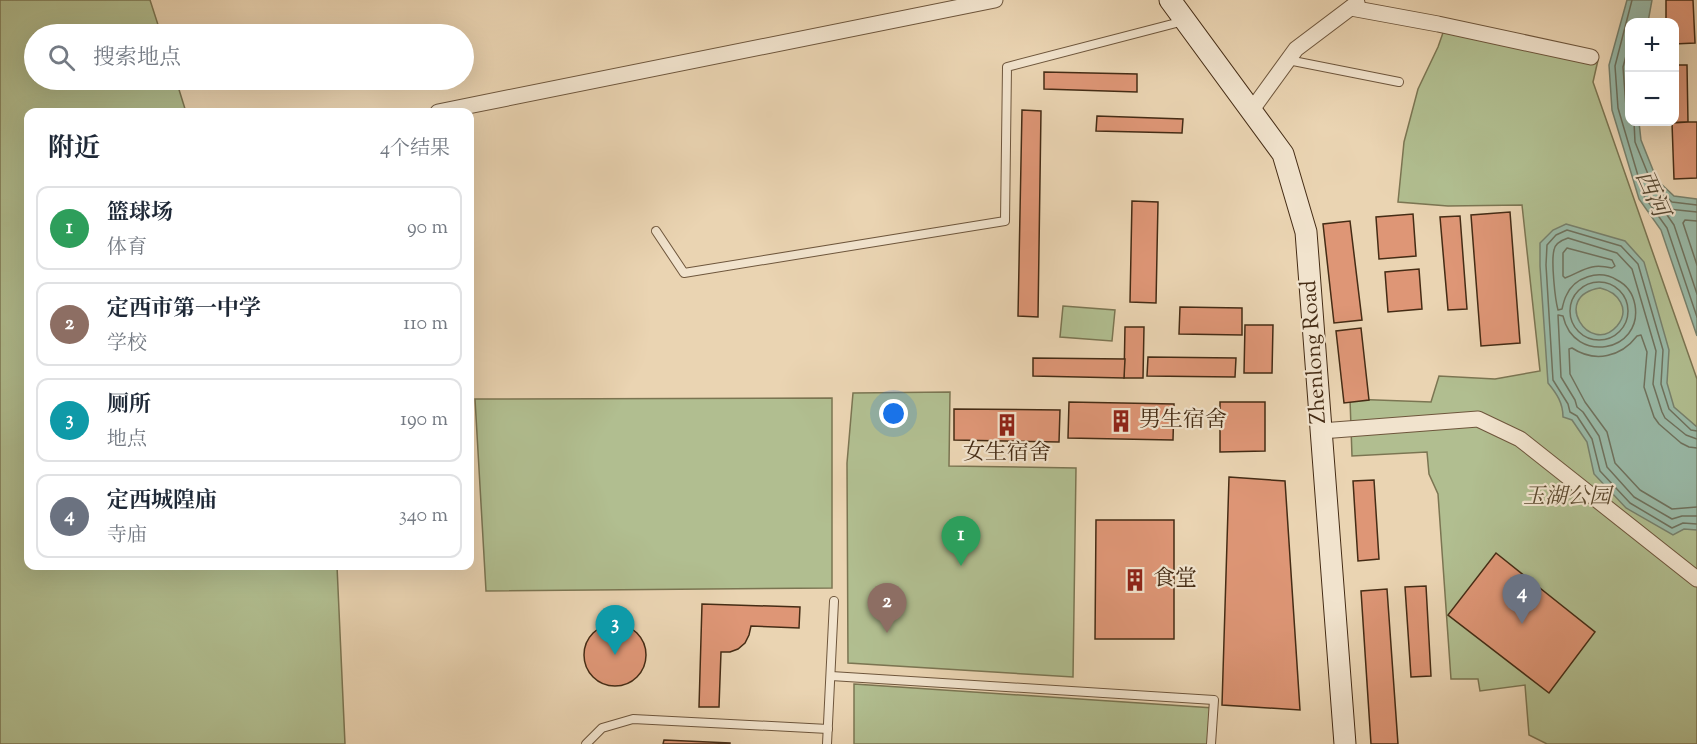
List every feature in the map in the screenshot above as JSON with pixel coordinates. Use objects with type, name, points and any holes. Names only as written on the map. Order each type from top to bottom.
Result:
[{"type":"main road","name":"Zhenlong Road","points":[[1170,0],[1283,154],[1306,232],[1345,744]]},
{"type":"street","points":[[458,108],[995,0]]},
{"type":"street","points":[[1251,111],[1296,49],[1357,4],[1591,57]]},
{"type":"street","points":[[1322,431],[1478,419],[1520,439],[1697,579]]},
{"type":"lane","points":[[656,231],[684,273],[1005,221],[1007,67],[1185,21]]},
{"type":"lane","points":[[1288,60],[1399,82]]},
{"type":"lane","points":[[827,744],[834,601]]},
{"type":"lane","points":[[831,676],[1214,700],[1211,744]]},
{"type":"lane","points":[[586,744],[602,728],[633,718],[828,729]]},
{"type":"green space","points":[[0,0],[150,0],[158,24],[24,24],[24,90],[179,90],[185,108],[24,108],[24,570],[337,570],[345,744],[0,744]]},
{"type":"green space","name":"玉湖公园","points":[[1445,27],[1598,60],[1593,82],[1697,379],[1697,744],[1547,744],[1529,735],[1525,685],[1480,691],[1478,679],[1451,679],[1438,494],[1429,474],[1427,452],[1352,456],[1350,399],[1431,402],[1439,376],[1495,379],[1540,371],[1522,205],[1448,206],[1398,202],[1404,142],[1418,89]]},
{"type":"green space","points":[[1063,306],[1115,310],[1112,341],[1060,337]]},
{"type":"green space","points":[[950,392],[949,466],[1076,468],[1073,677],[848,663],[847,463],[853,393]]},
{"type":"green space","points":[[832,398],[832,588],[486,591],[475,399]]},
{"type":"green space","points":[[854,684],[1214,708],[1211,744],[854,744]]},
{"type":"water","name":"西河","points":[[1627,0],[1652,0],[1649,18],[1625,18],[1625,126],[1639,126],[1641,140],[1657,180],[1674,196],[1697,199],[1697,336],[1661,230],[1639,199],[1612,110],[1609,65]]},
{"type":"water","points":[[1566,224],[1625,241],[1644,262],[1669,350],[1667,383],[1674,407],[1697,427],[1697,530],[1684,529],[1673,535],[1626,508],[1594,474],[1587,442],[1572,420],[1563,417],[1559,399],[1548,383],[1540,266],[1540,243],[1553,230]],"holes":[[[1600,288],[1621,302],[1623,313],[1617,326],[1606,334],[1596,334],[1587,330],[1580,322],[1576,312],[1578,302],[1585,293]]]},
{"type":"building","points":[[1666,0],[1693,0],[1695,43],[1679,44],[1679,18],[1666,18]]},
{"type":"building","points":[[1679,65],[1687,65],[1688,122],[1679,122]]},
{"type":"building","points":[[1044,72],[1137,74],[1137,92],[1044,89]]},
{"type":"building","points":[[1022,110],[1041,111],[1038,317],[1018,316]]},
{"type":"building","points":[[1097,116],[1183,119],[1182,133],[1096,131]]},
{"type":"building","points":[[1697,122],[1697,178],[1674,179],[1672,126],[1679,126],[1679,123]]},
{"type":"building","points":[[1132,201],[1158,202],[1156,303],[1130,302]]},
{"type":"building","points":[[1510,212],[1520,343],[1481,346],[1471,215]]},
{"type":"building","points":[[1413,214],[1416,256],[1379,259],[1376,217]]},
{"type":"building","points":[[1460,216],[1467,309],[1448,310],[1440,217]]},
{"type":"building","points":[[1350,221],[1362,320],[1334,323],[1323,224]]},
{"type":"building","points":[[1419,269],[1422,309],[1388,312],[1385,272]]},
{"type":"building","points":[[1180,307],[1242,308],[1242,335],[1179,334]]},
{"type":"building","points":[[1245,325],[1273,325],[1272,373],[1244,373]]},
{"type":"building","points":[[1125,327],[1144,327],[1143,378],[1124,378]]},
{"type":"building","points":[[1361,328],[1369,400],[1344,403],[1336,331]]},
{"type":"building","points":[[1148,357],[1236,358],[1235,377],[1147,376]]},
{"type":"building","points":[[1033,358],[1125,359],[1124,378],[1033,376]]},
{"type":"building","name":"男生宿舍","points":[[1069,402],[1174,404],[1173,440],[1068,438]]},
{"type":"building","points":[[1220,402],[1265,402],[1265,451],[1220,452]]},
{"type":"building","name":"女生宿舍","points":[[954,409],[1060,410],[1059,442],[954,440]]},
{"type":"building","points":[[1229,477],[1285,481],[1300,710],[1222,705]]},
{"type":"building","points":[[1374,480],[1379,559],[1358,561],[1353,481]]},
{"type":"building","name":"食堂","points":[[1096,520],[1174,520],[1174,639],[1095,639]]},
{"type":"building","points":[[1496,553],[1595,632],[1549,693],[1448,615]]},
{"type":"building","points":[[1426,586],[1431,676],[1411,677],[1405,587]]},
{"type":"building","points":[[1387,589],[1398,744],[1371,744],[1361,591]]},
{"type":"building","points":[[702,604],[800,607],[799,628],[751,626],[745,643],[730,652],[721,652],[719,707],[699,707]]},
{"type":"building","points":[[609,624],[621,624],[637,633],[644,643],[646,655],[644,667],[637,677],[621,686],[609,686],[598,681],[589,672],[584,661],[584,649],[589,638],[598,629]]},
{"type":"building","points":[[664,740],[730,743],[730,744],[663,744]]},
{"type":"place","name":"男生宿舍","points":[[1121,421]]},
{"type":"place","name":"女生宿舍","points":[[1007,425]]},
{"type":"place","name":"篮球场","points":[[961,566]]},
{"type":"place","name":"食堂","points":[[1135,580]]},
{"type":"place","name":"定西城隍庙","points":[[1522,624]]},
{"type":"place","name":"定西市第一中学","points":[[887,633]]},
{"type":"place","name":"厕所","points":[[615,655]]}]
